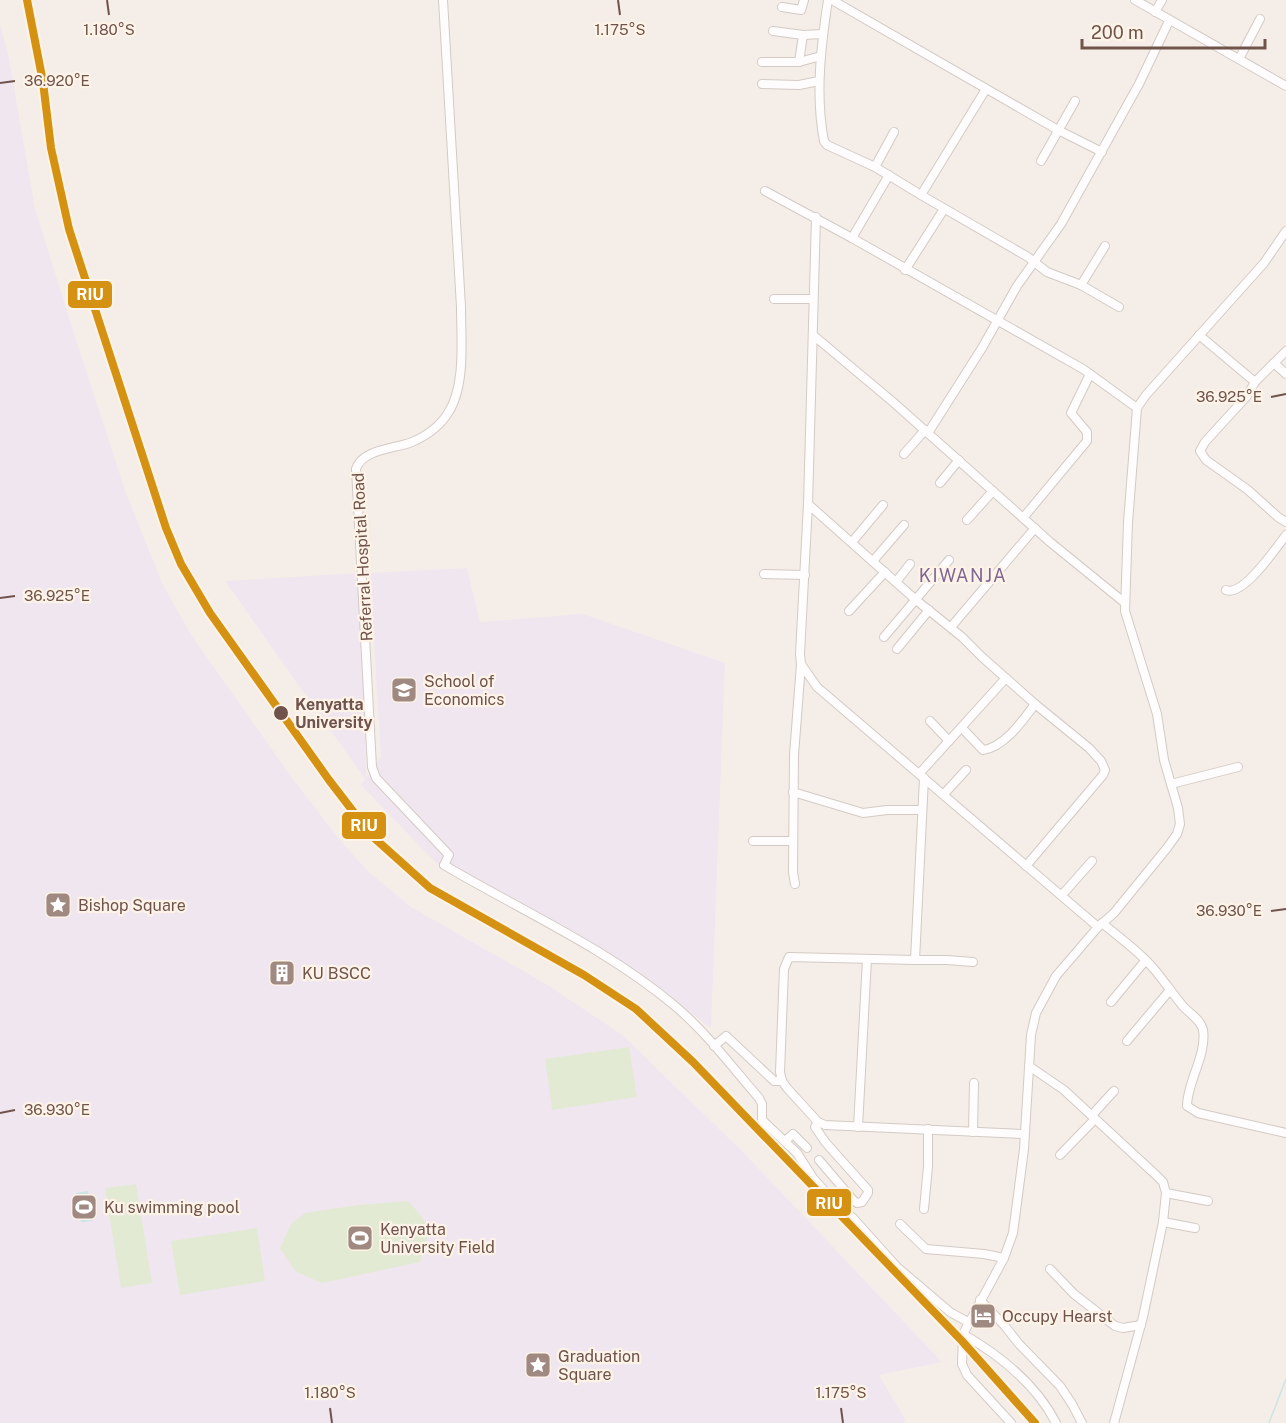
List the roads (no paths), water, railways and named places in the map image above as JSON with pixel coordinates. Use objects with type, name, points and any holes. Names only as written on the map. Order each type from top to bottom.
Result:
[{"type":"street","name":"Referral Hospital Road","points":[[443,0],[461,307],[461,358],[455,398],[448,412],[434,429],[411,442],[366,457],[358,463],[356,469],[374,774],[449,855],[444,865],[587,944],[640,979],[677,1008],[714,1046]]},
{"type":"street","points":[[782,7],[801,10],[804,0]]},
{"type":"street","points":[[1102,152],[1058,130],[830,0],[823,34],[819,81],[824,141],[827,146],[889,175],[1028,257],[1032,263],[1047,272],[1081,285],[1119,306]]},
{"type":"street","points":[[1135,0],[1286,86]]},
{"type":"street","points":[[1155,12],[1161,0]]},
{"type":"street","points":[[1239,59],[1260,19]]},
{"type":"street","points":[[904,454],[927,432],[961,383],[1032,263],[1061,224],[1139,84],[1169,21]]},
{"type":"street","points":[[773,31],[823,34]]},
{"type":"street","points":[[799,62],[803,34]]},
{"type":"street","points":[[762,62],[799,62],[821,56]]},
{"type":"street","points":[[762,84],[799,85],[819,81]]},
{"type":"street","points":[[921,195],[986,89]]},
{"type":"street","points":[[1041,162],[1075,101]]},
{"type":"street","points":[[875,167],[894,132]]},
{"type":"street","points":[[852,238],[889,175]]},
{"type":"street","points":[[765,191],[816,217],[1090,374],[1137,408]]},
{"type":"street","points":[[905,270],[944,209]]},
{"type":"street","points":[[795,884],[793,792],[795,726],[801,664],[808,504],[816,217]]},
{"type":"street","points":[[1011,1423],[967,1375],[962,1364],[963,1334],[1004,1258],[1013,1233],[1024,1134],[1031,1035],[1036,1013],[1056,976],[1100,925],[1121,905],[1177,834],[1180,824],[1164,760],[1157,714],[1127,621],[1125,603],[1132,456],[1137,408],[1146,394],[1264,263],[1286,231]]},
{"type":"street","points":[[1081,285],[1105,246]]},
{"type":"street","points":[[774,299],[813,299]]},
{"type":"street","points":[[813,335],[1023,518],[1125,603]]},
{"type":"street","points":[[1199,335],[1255,382]]},
{"type":"street","points":[[1286,351],[1255,382],[1247,396],[1201,447],[1201,454],[1286,522]]},
{"type":"street","points":[[1274,363],[1286,374]]},
{"type":"street","points":[[1023,518],[1087,441],[1087,432],[1071,413],[1090,374]]},
{"type":"street","points":[[940,483],[958,460]]},
{"type":"street","points":[[967,520],[993,491]]},
{"type":"street","points":[[808,504],[916,600],[951,627],[1035,704],[1096,754],[1105,770],[1103,776],[1026,866]]},
{"type":"street","points":[[852,542],[883,505]]},
{"type":"street","points":[[873,561],[904,525]]},
{"type":"street","points":[[951,627],[1035,528]]},
{"type":"street","points":[[1226,590],[1233,591],[1243,586],[1286,535]]},
{"type":"street","points":[[884,638],[949,560]]},
{"type":"street","points":[[896,582],[910,564]]},
{"type":"street","points":[[849,611],[885,572]]},
{"type":"street","points":[[764,574],[805,574]]},
{"type":"street","points":[[897,650],[929,610]]},
{"type":"street","points":[[801,664],[817,687],[1026,866],[1145,961],[1177,995],[1181,1004],[1201,1024],[1203,1029],[1197,1071],[1188,1093],[1187,1106],[1198,1113],[1286,1132]]},
{"type":"street","points":[[915,960],[922,776],[949,741],[1006,678]]},
{"type":"street","points":[[962,728],[975,744],[986,750],[1021,723],[1035,704]]},
{"type":"street","points":[[930,721],[949,741]]},
{"type":"street","points":[[1171,784],[1238,767]]},
{"type":"street","points":[[944,794],[966,770]]},
{"type":"street","points":[[793,792],[862,813],[922,810]]},
{"type":"street","points":[[753,841],[793,841]]},
{"type":"street","points":[[1062,895],[1092,861]]},
{"type":"street","points":[[973,962],[789,957],[784,969],[780,1049],[782,1080],[818,1122],[829,1126],[1024,1134]]},
{"type":"street","points":[[858,1127],[867,959]]},
{"type":"street","points":[[1111,1002],[1145,961]]},
{"type":"street","points":[[1127,1041],[1170,990]]},
{"type":"street","points":[[782,1080],[774,1081],[726,1036],[714,1046],[761,1101],[762,1120],[797,1153],[813,1178],[845,1213],[853,1218],[897,1268],[950,1312],[968,1322]]},
{"type":"street","points":[[1029,1066],[1055,1082],[1157,1176],[1166,1193],[1163,1222],[1141,1325],[1114,1423]]},
{"type":"street","points":[[973,1132],[974,1083]]},
{"type":"street","points":[[1060,1155],[1114,1091]]},
{"type":"street","points":[[818,1122],[815,1127],[822,1138],[868,1190],[861,1202],[854,1202],[819,1160]]},
{"type":"street","points":[[924,1209],[928,1166],[928,1129]]},
{"type":"street","points":[[785,1141],[793,1134],[807,1148]]},
{"type":"street","points":[[1166,1193],[1208,1201]]},
{"type":"street","points":[[1163,1222],[1195,1228]]},
{"type":"street","points":[[900,1224],[926,1249],[1004,1258]]},
{"type":"street","points":[[1050,1269],[1074,1293],[1115,1326],[1123,1328],[1141,1325]]},
{"type":"street","points":[[980,1300],[1060,1386],[1082,1423]]},
{"type":"street","points":[[963,1334],[1006,1364],[1032,1386],[1056,1423]]},
{"type":"water","name":"Ku swimming pool","points":[[88,1191],[92,1221],[81,1222],[76,1193]]},
{"type":"waterway","points":[[1269,1423],[1286,1379]]},
{"type":"place","name":"School of Economics","points":[[404,690]]},
{"type":"place","name":"Kenyatta University","points":[[281,713]]},
{"type":"place","name":"Bishop Square","points":[[58,905]]},
{"type":"place","name":"KU BSCC","points":[[282,973]]},
{"type":"place","name":"Ku swimming pool","points":[[84,1207]]},
{"type":"place","name":"Kenyatta University Field","points":[[360,1238]]},
{"type":"place","name":"Occupy Hearst","points":[[983,1316]]},
{"type":"place","name":"Graduation Square","points":[[538,1365]]},
{"type":"district","name":"KIWANJA","points":[[963,576]]}]
